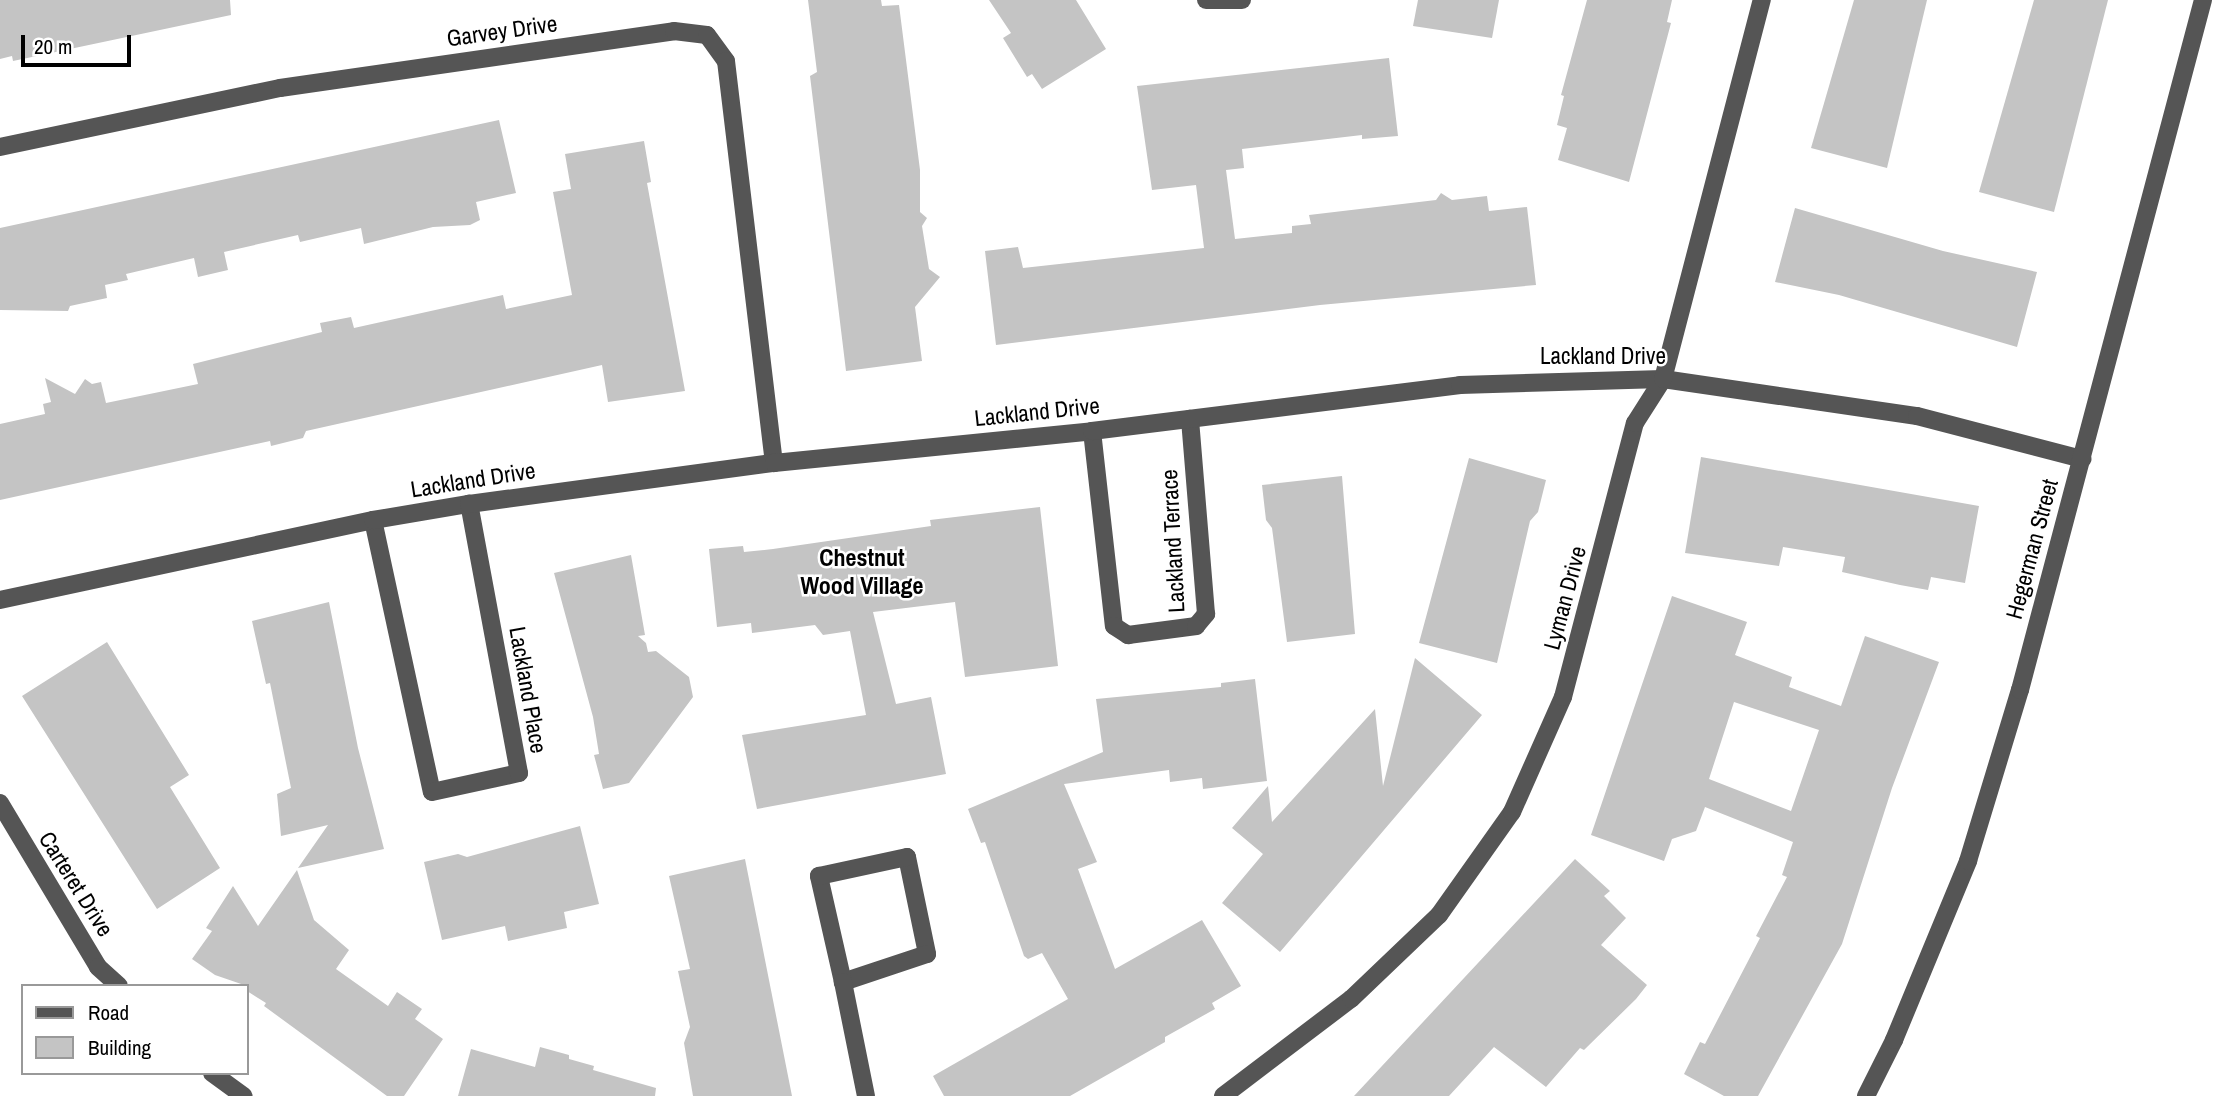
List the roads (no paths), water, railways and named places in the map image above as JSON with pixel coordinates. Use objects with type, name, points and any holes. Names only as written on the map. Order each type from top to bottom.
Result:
[{"type":"street","points":[[1206,0],[1242,0]]},
{"type":"street","name":"Lyman Drive","points":[[1223,1096],[1351,999],[1439,915],[1512,812],[1563,697],[1635,423],[1663,379],[1762,0]]},
{"type":"street","name":"Hegerman Street","points":[[1866,1096],[1894,1040],[1968,861],[2082,459],[2203,0]]},
{"type":"street","name":"Garvey Drive","points":[[0,147],[280,89],[674,31],[707,35],[726,61],[774,463]]},
{"type":"street","name":"Lackland Drive","points":[[0,600],[373,520],[469,504],[774,463],[1092,431],[1461,385],[1663,379],[1917,416],[2082,459]]},
{"type":"street","name":"Lackland Terrace","points":[[1092,431],[1114,626],[1128,635],[1196,626],[1206,614],[1190,419]]},
{"type":"street","name":"Lackland Place","points":[[373,520],[432,792],[519,773],[469,504]]},
{"type":"street","name":"Carteret Drive","points":[[0,803],[98,967],[117,984]]},
{"type":"street","points":[[843,982],[926,954],[906,858],[818,876],[866,1096]]},
{"type":"street","points":[[215,1075],[244,1096]]},
{"type":"district","name":"Chestnut Wood Village","points":[[862,572]]}]
